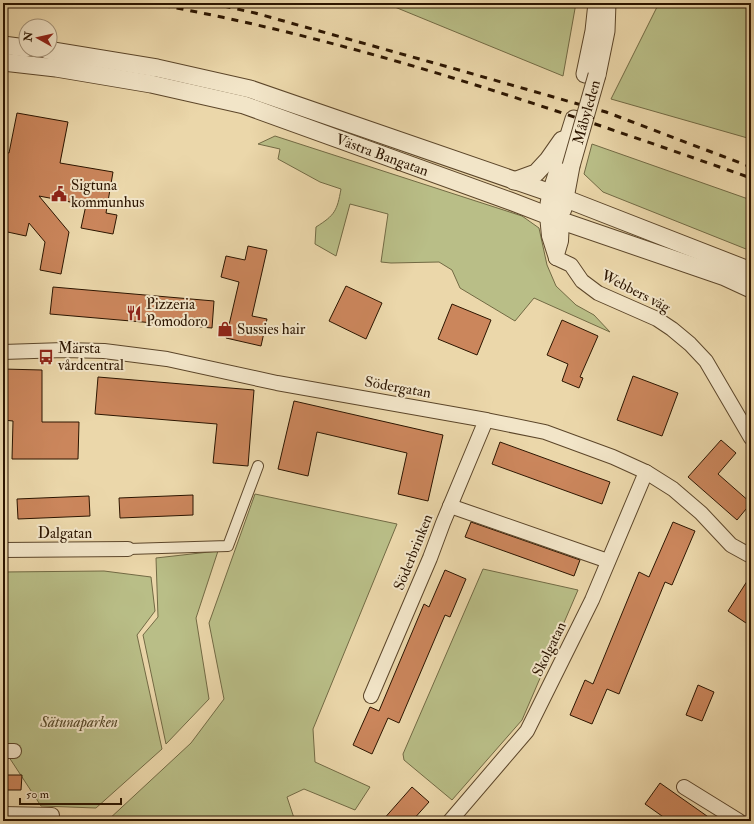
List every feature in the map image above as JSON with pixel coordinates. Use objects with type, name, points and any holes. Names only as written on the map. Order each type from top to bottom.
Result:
[{"type":"street","name":"Måbyleden","points":[[554,218],[560,163],[574,119],[591,75],[597,3]]},
{"type":"street","name":"Måbyleden","points":[[560,163],[606,31],[607,3]]},
{"type":"street","points":[[3,45],[18,47]]},
{"type":"street","name":"Västra Bangatan","points":[[58,52],[157,68],[250,89],[557,196],[751,271]]},
{"type":"street","name":"Västra Bangatan","points":[[3,62],[56,68],[151,84],[244,105],[554,218],[725,277],[751,289]]},
{"type":"street","points":[[514,181],[560,163]]},
{"type":"street","name":"Webbers väg","points":[[554,218],[560,241],[556,258],[571,265],[582,281],[598,293],[657,319],[690,344],[706,361],[751,438]]},
{"type":"street","name":"Södergatan","points":[[3,352],[98,351],[167,359],[277,383],[545,432],[613,457],[646,472],[673,489],[702,513],[731,545],[751,556]]},
{"type":"street","name":"Söderbrinken","points":[[370,696],[430,558],[486,420]]},
{"type":"street","points":[[128,549],[228,546],[258,466]]},
{"type":"street","name":"Skolgatan","points":[[450,821],[527,731],[592,600],[646,472]]},
{"type":"street","points":[[450,506],[608,561]]},
{"type":"street","name":"Dalgatan","points":[[3,550],[128,549]]},
{"type":"street","points":[[684,787],[739,821]]},
{"type":"street","points":[[3,814],[52,815]]},
{"type":"green space","points":[[385,3],[576,3],[563,76]]},
{"type":"green space","points":[[659,3],[751,3],[751,139],[611,99]]},
{"type":"green space","points":[[275,136],[522,216],[539,228],[547,265],[556,286],[576,305],[594,315],[610,332],[534,298],[515,321],[460,288],[452,270],[439,262],[381,262],[388,214],[350,204],[336,256],[315,244],[316,227],[334,212],[338,203],[341,189],[320,182],[278,159],[280,149],[258,144]]},
{"type":"green space","points":[[592,144],[751,200],[751,251],[603,192],[584,174]]},
{"type":"green space","points":[[255,494],[397,524],[313,729],[315,762],[370,787],[355,810],[304,789],[287,797],[295,821],[107,821],[191,743],[224,699],[209,623]]},
{"type":"green space","points":[[218,551],[196,618],[209,699],[166,744],[143,635],[158,617],[156,558]]},
{"type":"green space","points":[[483,569],[578,590],[522,720],[452,800],[404,760],[403,754]]},
{"type":"green space","name":"Sätunaparken","points":[[104,571],[151,577],[155,611],[137,635],[162,749],[96,808],[41,806],[3,748],[3,572]]},
{"type":"building","name":"Sigtuna kommunhus","points":[[17,113],[68,122],[60,163],[113,172],[106,213],[117,215],[113,234],[81,228],[86,205],[39,196],[69,232],[61,274],[40,270],[45,242],[29,223],[26,236],[3,231],[3,152],[9,153]]},
{"type":"building","points":[[248,246],[267,250],[252,316],[267,319],[261,346],[226,338],[239,282],[221,277],[226,256],[245,260]]},
{"type":"building","points":[[346,286],[382,303],[366,339],[329,321]]},
{"type":"building","points":[[53,287],[214,301],[212,328],[50,314]]},
{"type":"building","points":[[452,304],[491,320],[477,355],[438,339]]},
{"type":"building","points":[[562,320],[598,336],[580,377],[583,378],[579,388],[562,381],[568,364],[547,355]]},
{"type":"building","points":[[3,369],[42,370],[42,422],[79,422],[78,459],[12,459],[13,421],[3,420]]},
{"type":"building","points":[[633,376],[678,393],[662,436],[617,420]]},
{"type":"building","points":[[98,377],[254,390],[248,466],[213,463],[217,424],[95,414]]},
{"type":"building","points":[[294,401],[443,435],[428,501],[398,494],[407,453],[317,432],[308,476],[278,469]]},
{"type":"building","points":[[721,440],[736,453],[718,474],[751,503],[737,520],[688,477]]},
{"type":"building","points":[[500,442],[610,482],[602,504],[492,464]]},
{"type":"building","points":[[193,495],[193,515],[120,518],[119,498]]},
{"type":"building","points":[[89,496],[90,516],[18,519],[17,499]]},
{"type":"building","points":[[471,522],[580,560],[574,576],[465,537]]},
{"type":"building","points":[[673,522],[695,531],[672,585],[665,582],[619,694],[607,689],[592,724],[570,715],[585,680],[593,684],[639,572],[649,577]]},
{"type":"building","points":[[445,570],[466,579],[450,617],[445,615],[399,723],[388,718],[372,754],[353,745],[370,707],[379,711],[424,604],[429,607]]},
{"type":"building","points":[[751,575],[751,616],[746,623],[728,611]]},
{"type":"building","points":[[698,685],[714,692],[702,721],[686,715]]},
{"type":"building","points":[[3,775],[22,775],[21,790],[3,790]]},
{"type":"building","points":[[660,783],[714,821],[669,821],[645,804]]},
{"type":"building","points":[[412,787],[429,802],[412,821],[382,821]]},
{"type":"railway","points":[[149,3],[226,18],[378,56],[528,102],[751,178]]},
{"type":"railway","points":[[210,3],[255,13],[606,112],[751,167]]},
{"type":"place","name":"Sigtuna kommunhus","points":[[59,194]]},
{"type":"place","name":"Pizzeria Pomodoro","points":[[134,313]]},
{"type":"place","name":"Sussies hair","points":[[225,329]]},
{"type":"place","name":"Märsta vårdcentral","points":[[46,357]]}]
